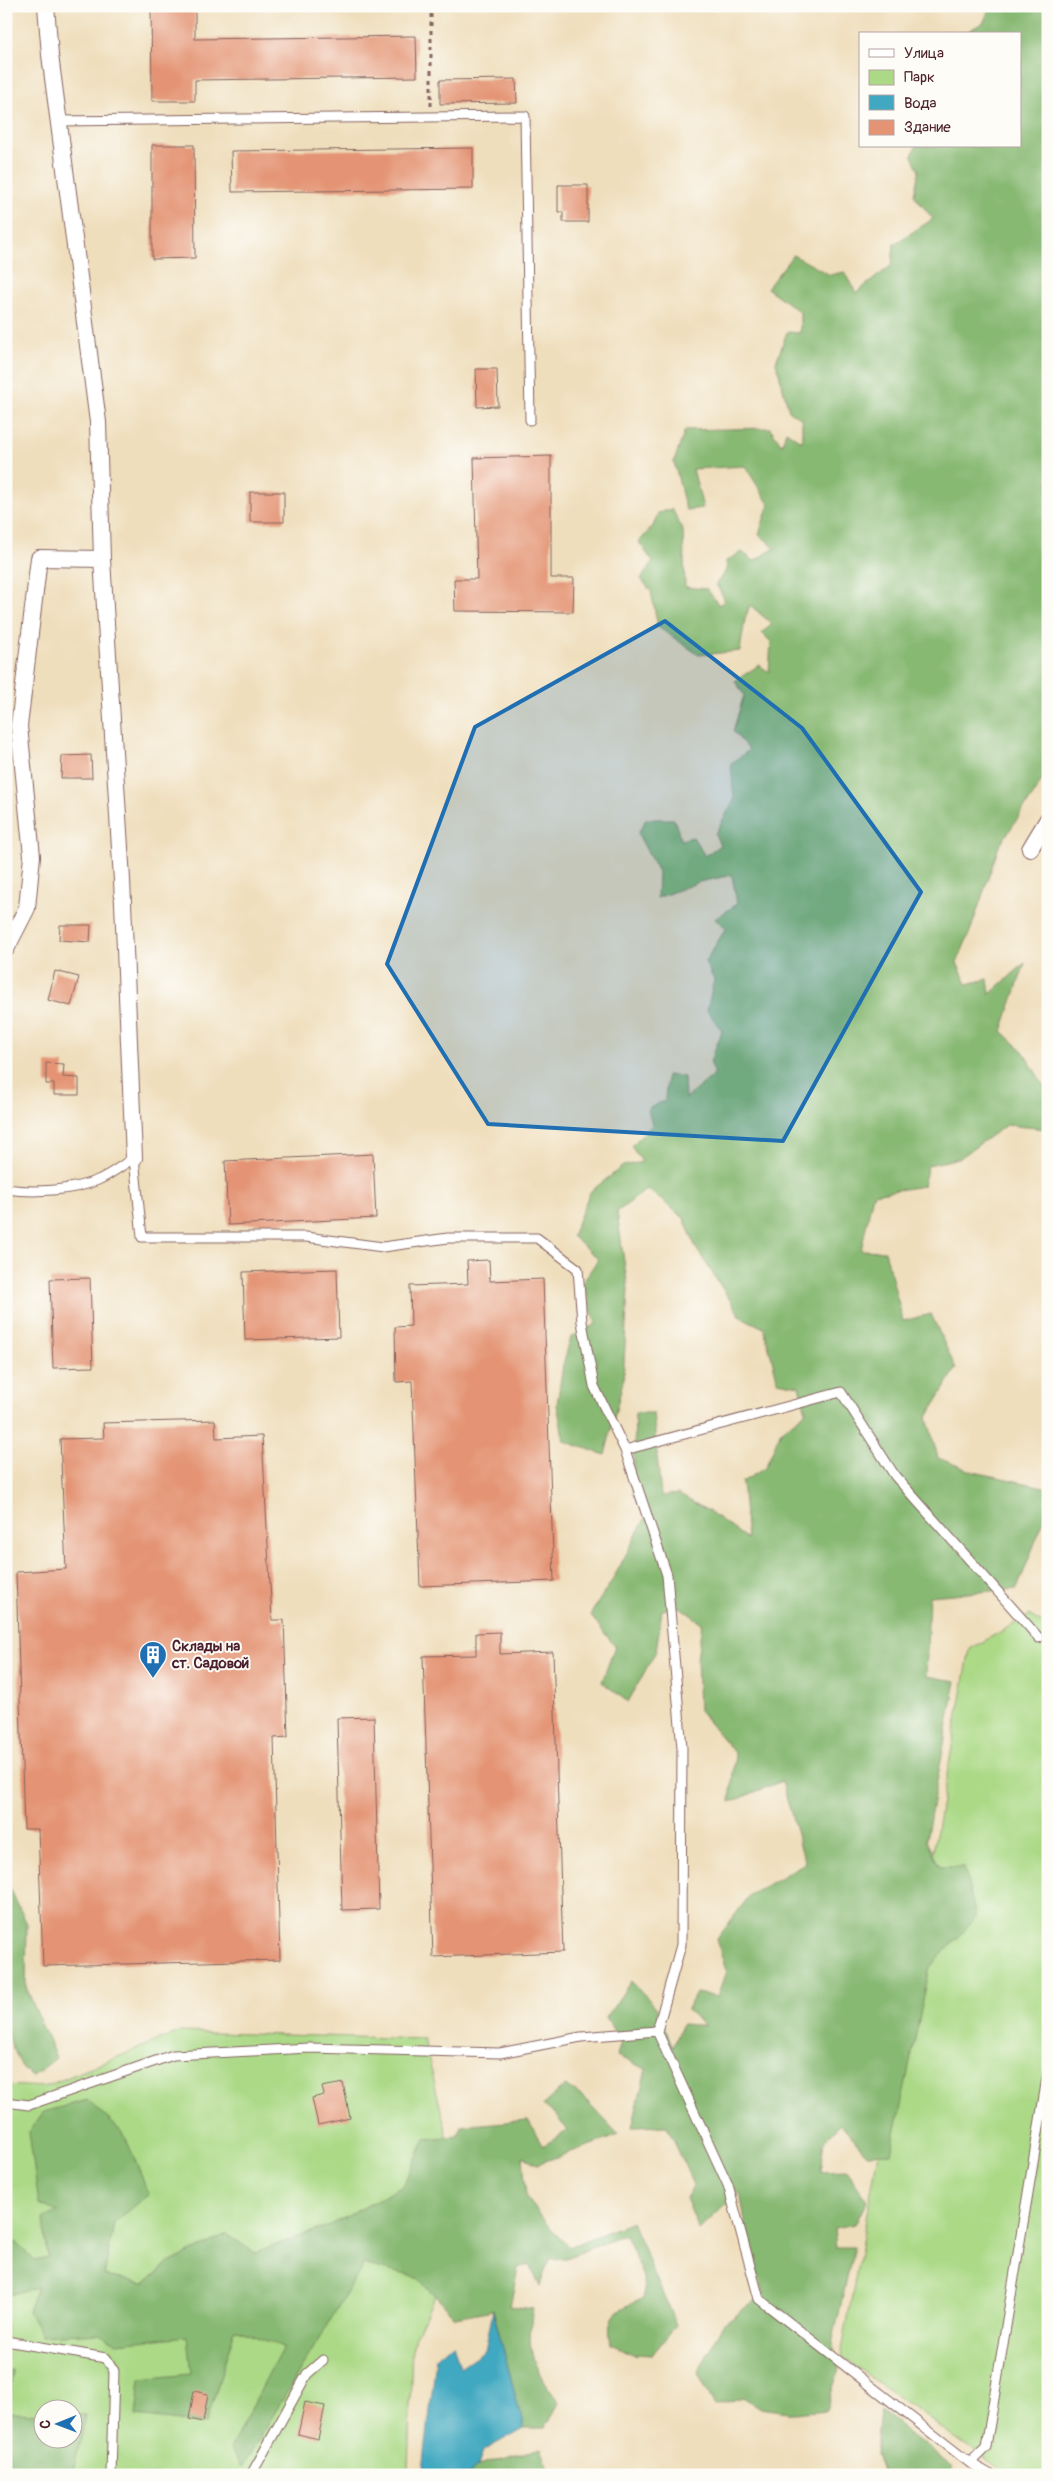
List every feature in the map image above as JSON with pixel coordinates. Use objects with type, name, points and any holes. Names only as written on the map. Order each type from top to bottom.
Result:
[{"type":"street","points":[[46,6],[58,121],[98,422],[102,559],[122,880],[134,1158]]},
{"type":"street","points":[[6,949],[27,908],[32,856],[13,725],[38,558],[102,559]]},
{"type":"street","points":[[1030,850],[1048,819]]},
{"type":"lane","points":[[58,121],[525,116],[530,420]]},
{"type":"lane","points":[[6,1189],[20,1191],[64,1188],[98,1180],[134,1158],[142,1237],[306,1237],[383,1247],[448,1238],[536,1238],[578,1269],[582,1322],[594,1386],[625,1450],[667,1575],[682,1748],[681,1945],[657,2032],[728,2184],[759,2299],[970,2463],[992,2475]]},
{"type":"lane","points":[[625,1450],[841,1392],[895,1476],[1039,1638]]},
{"type":"lane","points":[[6,2102],[28,2105],[173,2055],[309,2048],[500,2053],[581,2037],[657,2032]]},
{"type":"lane","points":[[970,2463],[986,2447],[1048,2072]]},
{"type":"lane","points":[[6,2341],[106,2358],[114,2372],[111,2475]]},
{"type":"lane","points":[[251,2475],[307,2374],[323,2360]]},
{"type":"path","points":[[431,6],[431,117]]},
{"type":"highlighted area","points":[[665,621],[802,728],[921,892],[783,1141],[488,1124],[387,964],[475,727]]},
{"type":"green space","points":[[990,6],[1048,6],[1048,769],[1034,794],[999,846],[971,929],[957,963],[967,984],[988,979],[990,994],[1025,963],[1002,1031],[1023,1051],[1048,1093],[1048,1126],[1046,1129],[1006,1125],[960,1158],[928,1165],[923,1186],[873,1194],[861,1250],[885,1251],[903,1321],[931,1314],[956,1369],[927,1417],[938,1458],[974,1472],[1048,1488],[1048,1509],[1017,1589],[929,1596],[926,1676],[956,1681],[926,1839],[940,1867],[964,1867],[976,1917],[930,1967],[891,2153],[867,2154],[841,2124],[824,2141],[820,2171],[846,2170],[867,2200],[855,2225],[834,2229],[836,2247],[854,2247],[832,2344],[839,2369],[826,2410],[795,2413],[761,2408],[744,2397],[715,2406],[698,2373],[723,2324],[764,2294],[749,2246],[740,2191],[699,2230],[686,2198],[694,2185],[667,2126],[632,2127],[646,2069],[617,2056],[621,2042],[606,2018],[631,1981],[656,2007],[673,2047],[682,2024],[705,2026],[687,2010],[696,1993],[717,1997],[726,1971],[717,1939],[750,1895],[805,1863],[782,1781],[730,1802],[735,1754],[699,1710],[697,1659],[702,1623],[680,1607],[662,1610],[656,1651],[628,1702],[602,1682],[615,1646],[590,1615],[613,1579],[646,1517],[633,1495],[635,1413],[653,1413],[661,1496],[678,1494],[710,1512],[747,1539],[742,1482],[765,1468],[781,1431],[806,1412],[799,1386],[778,1382],[764,1328],[741,1317],[696,1248],[684,1218],[647,1189],[617,1212],[628,1289],[623,1381],[605,1455],[564,1441],[557,1404],[563,1365],[571,1337],[596,1324],[583,1282],[598,1259],[572,1236],[590,1192],[623,1166],[642,1162],[631,1146],[652,1125],[648,1109],[665,1100],[667,1075],[684,1077],[685,1099],[715,1074],[710,1062],[722,1031],[707,1010],[714,980],[705,962],[726,928],[715,919],[737,904],[732,875],[699,882],[657,898],[658,872],[638,834],[646,819],[674,819],[681,840],[693,837],[705,856],[720,845],[715,834],[734,800],[731,764],[749,750],[733,731],[744,695],[735,681],[759,665],[769,672],[771,642],[762,633],[772,624],[750,605],[745,619],[740,651],[699,655],[658,627],[651,591],[641,579],[653,562],[639,542],[653,526],[658,513],[672,509],[683,530],[685,587],[707,589],[719,605],[725,600],[716,584],[727,569],[726,561],[742,552],[754,561],[775,548],[759,534],[769,504],[745,466],[693,469],[703,508],[686,510],[674,462],[685,430],[770,428],[782,445],[786,431],[802,442],[802,419],[789,411],[776,362],[787,332],[800,333],[800,312],[767,288],[793,255],[830,275],[844,272],[856,293],[892,265],[894,244],[933,219],[914,195],[919,171],[912,156],[915,148],[1022,148],[1022,32],[966,32],[984,22]]},
{"type":"green space","points":[[1030,1615],[1048,1627],[1048,2475],[1007,2475],[841,2356],[970,1649]]},
{"type":"green space","points":[[6,1880],[27,1924],[26,1987],[56,2058],[32,2077],[22,2067],[6,2033]]},
{"type":"green space","points":[[179,2032],[424,2039],[468,2223],[412,2345],[408,2471],[410,2475],[6,2475],[6,2085],[44,2087]]},
{"type":"green space","points":[[565,2085],[583,2097],[619,2135],[537,2164],[523,2156],[526,2197],[554,2232],[569,2247],[632,2222],[676,2325],[652,2355],[632,2354],[611,2344],[610,2325],[612,2318],[620,2310],[644,2298],[643,2277],[626,2234],[566,2258],[549,2259],[540,2286],[529,2264],[518,2268],[510,2306],[533,2309],[530,2337],[531,2349],[543,2380],[559,2403],[545,2428],[524,2428],[493,2310],[455,2317],[418,2278],[364,2264],[242,2467],[230,2449],[283,2347],[235,2329],[206,2424],[136,2416],[140,2379],[191,2374],[187,2336],[118,2343],[99,2333],[42,2336],[28,2311],[37,2287],[9,2295],[6,2298],[6,2247],[16,2242],[34,2260],[48,2257],[43,2219],[59,2211],[39,2204],[29,2132],[43,2112],[88,2100],[124,2134],[149,2194],[114,2223],[104,2276],[144,2283],[171,2262],[227,2234],[255,2253],[333,2224],[403,2186],[425,2139],[458,2136],[461,2126],[528,2120],[543,2146],[567,2131],[557,2116],[543,2105]]},
{"type":"green space","points":[[12,2370],[10,2413],[32,2414],[32,2448],[78,2448],[72,2475],[6,2475],[6,2371]]},
{"type":"green space","points":[[880,2410],[952,2467],[952,2475],[883,2475],[876,2454]]},
{"type":"green space","points":[[82,2415],[86,2415],[82,2432]]},
{"type":"green space","points":[[541,2448],[552,2475],[468,2475],[478,2466]]},
{"type":"water","points":[[493,2310],[524,2428],[483,2451],[478,2466],[468,2475],[425,2475],[423,2471],[436,2358],[453,2343],[460,2367],[485,2350]]},
{"type":"building","points":[[151,6],[195,6],[195,39],[416,36],[417,77],[195,80],[195,101],[152,101]]},
{"type":"building","points":[[516,79],[517,103],[440,104],[440,80]]},
{"type":"building","points":[[152,145],[194,145],[195,258],[152,259]]},
{"type":"building","points":[[473,148],[473,189],[232,192],[231,151]]},
{"type":"building","points":[[558,185],[588,185],[588,222],[563,222],[563,212],[558,212]]},
{"type":"building","points":[[476,369],[497,369],[498,406],[477,407]]},
{"type":"building","points":[[551,456],[551,578],[574,578],[573,612],[455,611],[454,579],[477,579],[474,458]]},
{"type":"building","points":[[250,492],[284,492],[284,522],[250,522]]},
{"type":"building","points":[[91,755],[92,778],[61,778],[62,756]]},
{"type":"building","points":[[60,925],[91,925],[90,942],[59,940]]},
{"type":"building","points":[[55,971],[79,977],[71,1006],[48,1000]]},
{"type":"building","points":[[46,1063],[64,1064],[63,1077],[79,1078],[79,1095],[54,1095],[54,1084],[46,1084]]},
{"type":"building","points":[[373,1154],[376,1218],[228,1225],[225,1161]]},
{"type":"building","points":[[489,1260],[490,1281],[543,1279],[554,1581],[420,1586],[412,1381],[396,1382],[395,1327],[411,1326],[410,1286],[468,1284],[467,1261]]},
{"type":"building","points":[[337,1269],[339,1337],[245,1340],[243,1272]]},
{"type":"building","points":[[90,1278],[93,1367],[53,1368],[50,1279]]},
{"type":"building","name":"Склады на ст. Садовой","points":[[215,1420],[216,1438],[262,1436],[272,1620],[284,1620],[288,1737],[274,1738],[280,1960],[43,1966],[38,1829],[24,1829],[16,1572],[66,1569],[60,1439],[104,1438],[103,1423]]},
{"type":"building","points":[[500,1632],[500,1654],[553,1652],[563,1952],[433,1957],[423,1656],[476,1655],[476,1633]]},
{"type":"building","points":[[374,1717],[379,1909],[342,1910],[337,1718]]},
{"type":"building","points":[[343,2083],[350,2118],[318,2125],[312,2098],[324,2095],[322,2087]]},
{"type":"building","points":[[194,2391],[208,2394],[203,2422],[189,2419]]},
{"type":"building","points":[[305,2402],[325,2406],[318,2439],[298,2434]]},
{"type":"place","name":"Склады на ст. Садовой","points":[[153,1679]]}]
